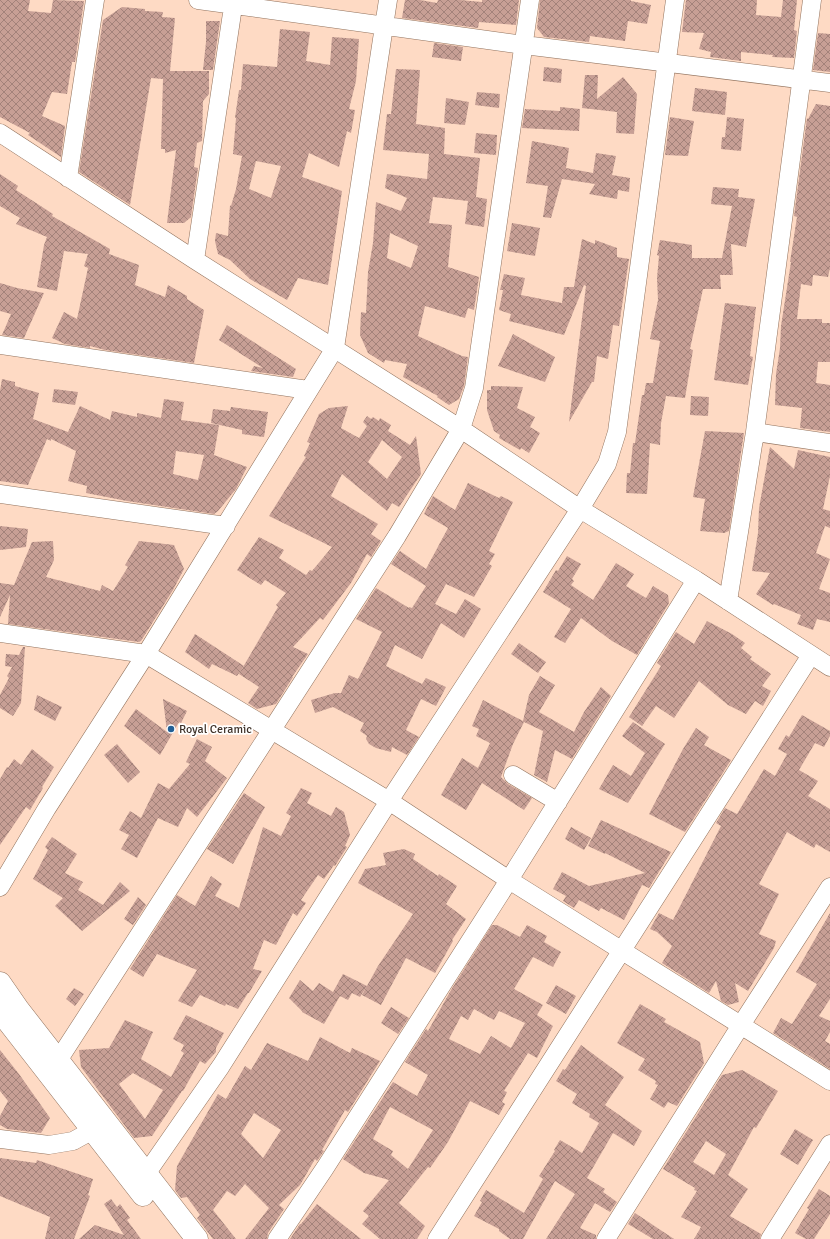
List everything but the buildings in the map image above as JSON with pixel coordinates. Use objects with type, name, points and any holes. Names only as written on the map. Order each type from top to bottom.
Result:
[{"type":"main road","points":[[0,983],[196,1239]]},
{"type":"main road","points":[[0,1011],[178,1239]]},
{"type":"street","points":[[68,178],[95,0]]},
{"type":"street","points":[[198,0],[233,2],[385,26],[524,45],[830,83]]},
{"type":"street","points":[[0,887],[47,808],[146,654],[335,348],[388,0]]},
{"type":"street","points":[[59,1059],[364,589],[461,429],[474,388],[530,0]]},
{"type":"street","points":[[146,1174],[221,1066],[389,801],[580,510],[607,464],[617,432],[674,0]]},
{"type":"street","points":[[728,601],[755,432],[812,0]]},
{"type":"street","points":[[195,260],[233,2]]},
{"type":"street","points":[[0,133],[195,260],[461,429],[580,510],[696,580],[830,667]]},
{"type":"street","points":[[0,345],[308,390]]},
{"type":"street","points":[[755,432],[830,443]]},
{"type":"street","points":[[0,494],[226,526]]},
{"type":"street","points":[[277,1239],[330,1162],[510,880],[696,580]]},
{"type":"street","points":[[0,633],[146,654],[389,801],[510,880],[830,1081]]},
{"type":"street","points":[[437,1239],[811,655]]},
{"type":"street","points":[[513,775],[558,802]]},
{"type":"street","points":[[606,1239],[830,887]]},
{"type":"street","points":[[0,1139],[49,1145],[73,1141],[93,1130]]},
{"type":"street","points":[[770,1239],[830,1144]]},
{"type":"place","name":"Royal Ceramic","points":[[171,729]]}]
